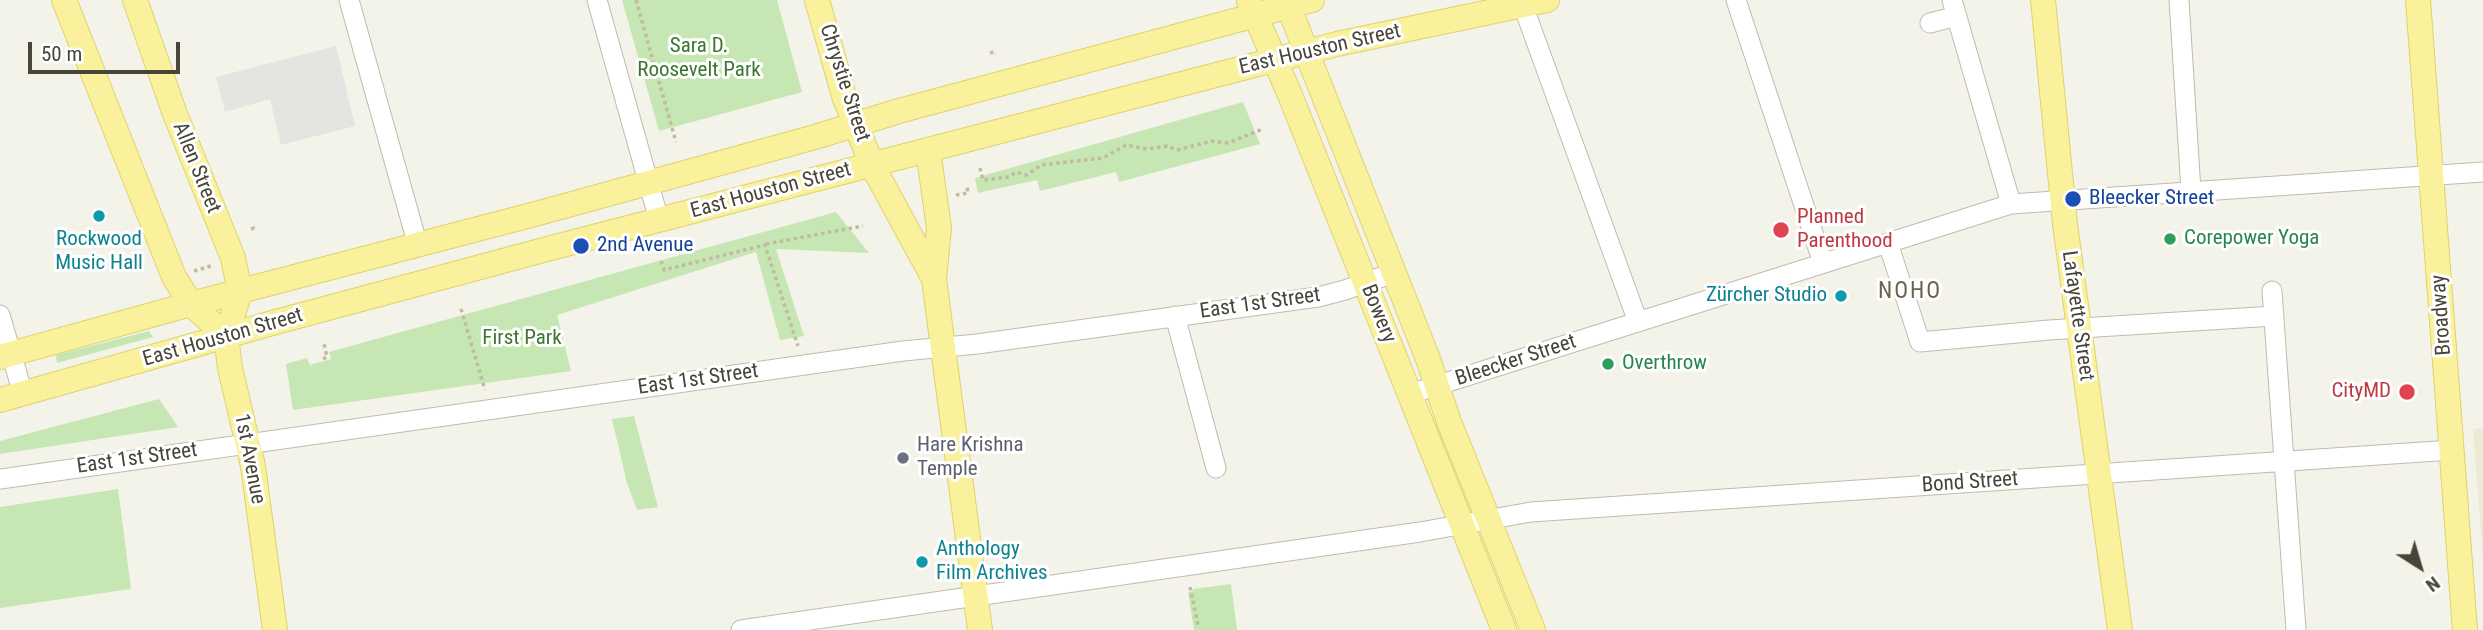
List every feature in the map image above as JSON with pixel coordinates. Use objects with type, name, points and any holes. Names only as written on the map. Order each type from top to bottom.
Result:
[{"type":"main road","points":[[64,0],[166,261],[191,304],[226,336]]},
{"type":"main road","name":"Allen Street","points":[[135,0],[175,114],[233,258],[240,292],[226,336]]},
{"type":"main road","name":"Chrystie Street","points":[[817,0],[844,96],[872,164]]},
{"type":"main road","name":"Lafayette Street","points":[[2043,0],[2062,199],[2120,630]]},
{"type":"main road","name":"Broadway","points":[[2418,0],[2465,630]]},
{"type":"main road","name":"East Houston Street","points":[[6,356],[648,183],[1252,7],[1296,2]]},
{"type":"main road","name":"Bowery","points":[[1296,2],[1306,52],[1394,273],[1449,422],[1533,630]]},
{"type":"main road","name":"East Houston Street","points":[[11,397],[226,336],[872,164],[1306,52],[1530,2]]},
{"type":"main road","name":"Bowery","points":[[1252,7],[1366,283],[1504,630]]},
{"type":"main road","points":[[928,150],[939,228],[934,279],[980,630]]},
{"type":"main road","points":[[872,164],[934,279]]},
{"type":"main road","name":"1st Avenue","points":[[226,336],[230,368],[248,443],[275,630]]},
{"type":"street","points":[[349,0],[418,246]]},
{"type":"street","points":[[597,0],[659,220]]},
{"type":"street","points":[[1736,0],[1823,263]]},
{"type":"street","points":[[2179,0],[2191,191]]},
{"type":"street","points":[[1530,2],[1638,322]]},
{"type":"street","points":[[1930,23],[1954,8],[2011,204]]},
{"type":"street","name":"Bleecker Street","points":[[1410,394],[2011,204],[2483,172]]},
{"type":"street","points":[[1888,243],[1920,342],[2079,328],[2274,316]]},
{"type":"street","name":"East 1st Street","points":[[0,479],[903,351],[1318,297],[1394,273]]},
{"type":"street","points":[[2272,291],[2296,630]]},
{"type":"street","points":[[0,315],[11,397]]},
{"type":"street","points":[[1175,316],[1216,468]]},
{"type":"street","name":"Bond Street","points":[[741,630],[1531,512],[2452,450]]},
{"type":"path","points":[[636,0],[676,142]]},
{"type":"path","points":[[980,168],[983,180],[1009,177],[1016,172],[1027,175],[1041,165],[1103,158],[1126,145],[1147,149],[1167,146],[1177,150],[1212,141],[1228,143],[1263,129]]},
{"type":"path","points":[[956,195],[968,193],[967,186]]},
{"type":"path","points":[[661,261],[664,270],[765,244],[863,226]]},
{"type":"path","points":[[765,244],[798,346]]},
{"type":"path","points":[[192,272],[214,265]]},
{"type":"path","points":[[461,309],[485,390]]},
{"type":"path","points":[[323,359],[327,357],[324,344]]},
{"type":"path","points":[[1190,587],[1198,625]]},
{"type":"shaded area","points":[[336,46],[355,126],[281,145],[270,99],[225,112],[216,77]]},
{"type":"shaded area","points":[[2483,428],[2483,560],[2473,429]]},
{"type":"green space","name":"Sara D. Roosevelt Park","points":[[622,0],[777,0],[802,92],[659,131]]},
{"type":"green space","points":[[1243,102],[1260,144],[1119,182],[1116,172],[1040,191],[1037,180],[978,193],[975,178]]},
{"type":"green space","name":"First Park","points":[[836,212],[869,253],[776,249],[804,336],[780,340],[756,252],[557,315],[571,371],[293,410],[286,364],[307,358],[310,365],[331,359],[329,352]]},
{"type":"green space","points":[[149,331],[153,337],[57,363],[56,355]]},
{"type":"green space","points":[[159,399],[178,427],[0,454],[0,441]]},
{"type":"green space","points":[[634,416],[658,507],[637,510],[627,483],[612,419]]},
{"type":"green space","points":[[118,489],[131,589],[0,608],[0,507]]},
{"type":"green space","points":[[1231,584],[1237,630],[1194,630],[1188,592]]},
{"type":"place","name":"Bleecker Street","points":[[2073,199]]},
{"type":"place","name":"Rockwood Music Hall","points":[[99,216]]},
{"type":"place","name":"Planned Parenthood","points":[[1781,230]]},
{"type":"place","name":"Corepower Yoga","points":[[2170,239]]},
{"type":"place","name":"2nd Avenue","points":[[581,246]]},
{"type":"place","name":"Zürcher Studio","points":[[1841,296]]},
{"type":"place","name":"Overthrow","points":[[1608,364]]},
{"type":"place","name":"CityMD","points":[[2407,392]]},
{"type":"place","name":"Hare Krishna Temple","points":[[903,458]]},
{"type":"place","name":"Anthology Film Archives","points":[[922,562]]},
{"type":"district","name":"NOHO","points":[[1910,292]]}]
